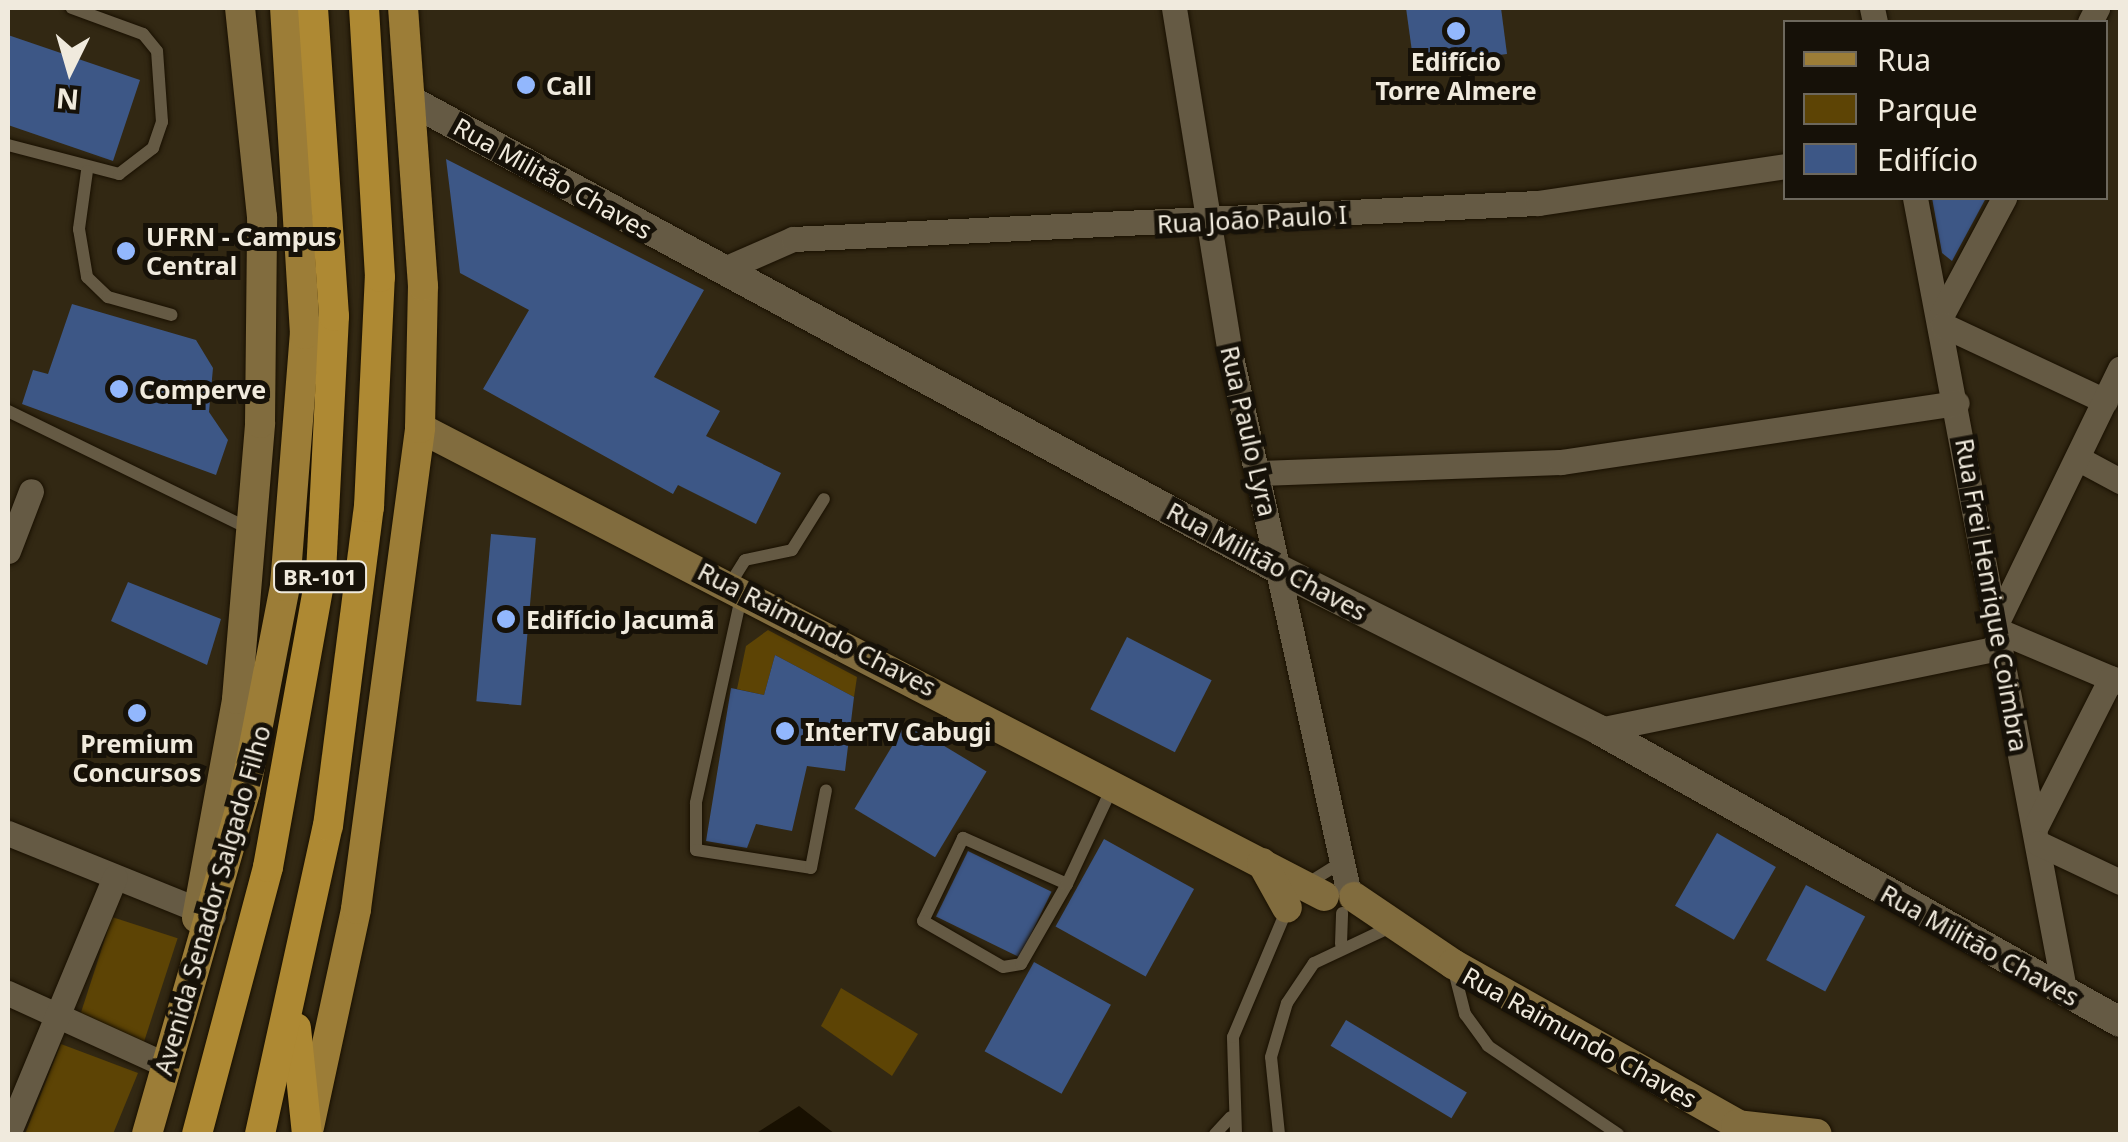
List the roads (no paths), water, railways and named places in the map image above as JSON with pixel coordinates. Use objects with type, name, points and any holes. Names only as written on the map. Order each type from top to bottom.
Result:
[{"type":"highway","name":"Avenida Senador Salgado Filho","points":[[196,1134],[268,867],[321,573],[334,316],[313,8]]},
{"type":"highway","name":"BR-101","points":[[260,1134],[294,1006],[344,730],[376,403],[380,278],[364,8]]},
{"type":"highway","points":[[294,1006],[307,1134]]},
{"type":"main road","points":[[205,914],[255,532],[262,251],[240,8]]},
{"type":"main road","name":"Avenida Senador Salgado Filho","points":[[146,1134],[269,693],[296,465],[303,218],[285,8]]},
{"type":"main road","points":[[307,1134],[356,909],[420,428],[412,102],[404,8]]},
{"type":"main road","name":"Rua Raimundo Chaves","points":[[420,428],[1261,859],[1330,888],[1452,964],[1745,1131],[1817,1134]]},
{"type":"main road","name":"Rua Raimundo Chaves","points":[[1330,888],[1382,931],[1425,948]]},
{"type":"street","name":"Rua Paulo Lyra","points":[[1174,8],[1204,221],[1282,571],[1330,888]]},
{"type":"street","name":"Rua Militão Chaves","points":[[412,102],[1282,571],[1599,730],[2120,1022]]},
{"type":"street","name":"Rua João Paulo I","points":[[722,270],[793,239],[1538,202],[1783,166]]},
{"type":"street","name":"Rua Frei Henrique Coimbra","points":[[1915,200],[1942,320],[2065,994]]},
{"type":"street","points":[[2003,200],[1942,320],[2105,401]]},
{"type":"street","points":[[1997,634],[2120,368]]},
{"type":"street","points":[[1259,473],[1596,458],[1957,403]]},
{"type":"street","points":[[2079,460],[2120,481]]},
{"type":"street","points":[[8,551],[31,491]]},
{"type":"street","points":[[1599,730],[1997,634],[2116,680],[2037,836],[2120,882]]},
{"type":"street","points":[[8,834],[205,914]]},
{"type":"street","points":[[8,1134],[115,878]]},
{"type":"street","points":[[8,993],[166,1065]]},
{"type":"lane","points":[[8,144],[87,171],[120,174],[146,158],[162,122],[164,81],[143,34],[72,8]]},
{"type":"lane","points":[[87,171],[79,263],[108,297],[172,316]]},
{"type":"lane","points":[[8,411],[255,532]]},
{"type":"lane","points":[[824,499],[792,550],[744,560],[705,752],[696,850],[810,868],[826,790]]},
{"type":"lane","points":[[1067,884],[963,838],[923,921],[1003,967],[1021,964],[1067,884],[1114,783]]},
{"type":"lane","points":[[1330,888],[1341,944]]},
{"type":"lane","points":[[1236,1134],[1231,1116],[1236,1026],[1330,888]]},
{"type":"lane","points":[[1279,1134],[1270,1077],[1276,1034],[1300,980],[1341,944],[1382,931]]},
{"type":"lane","points":[[1452,964],[1464,1014],[1488,1046],[1618,1134]]},
{"type":"lane","points":[[1215,1134],[1231,1116]]},
{"type":"place","name":"Edifício Torre Almere","points":[[1456,31]]},
{"type":"place","name":"Call","points":[[526,85]]},
{"type":"place","name":"UFRN - Campus Central","points":[[126,251]]},
{"type":"place","name":"Comperve","points":[[119,389]]},
{"type":"place","name":"Edifício Jacumã","points":[[506,619]]},
{"type":"place","name":"Premium Concursos","points":[[137,713]]},
{"type":"place","name":"InterTV Cabugi","points":[[785,731]]}]
